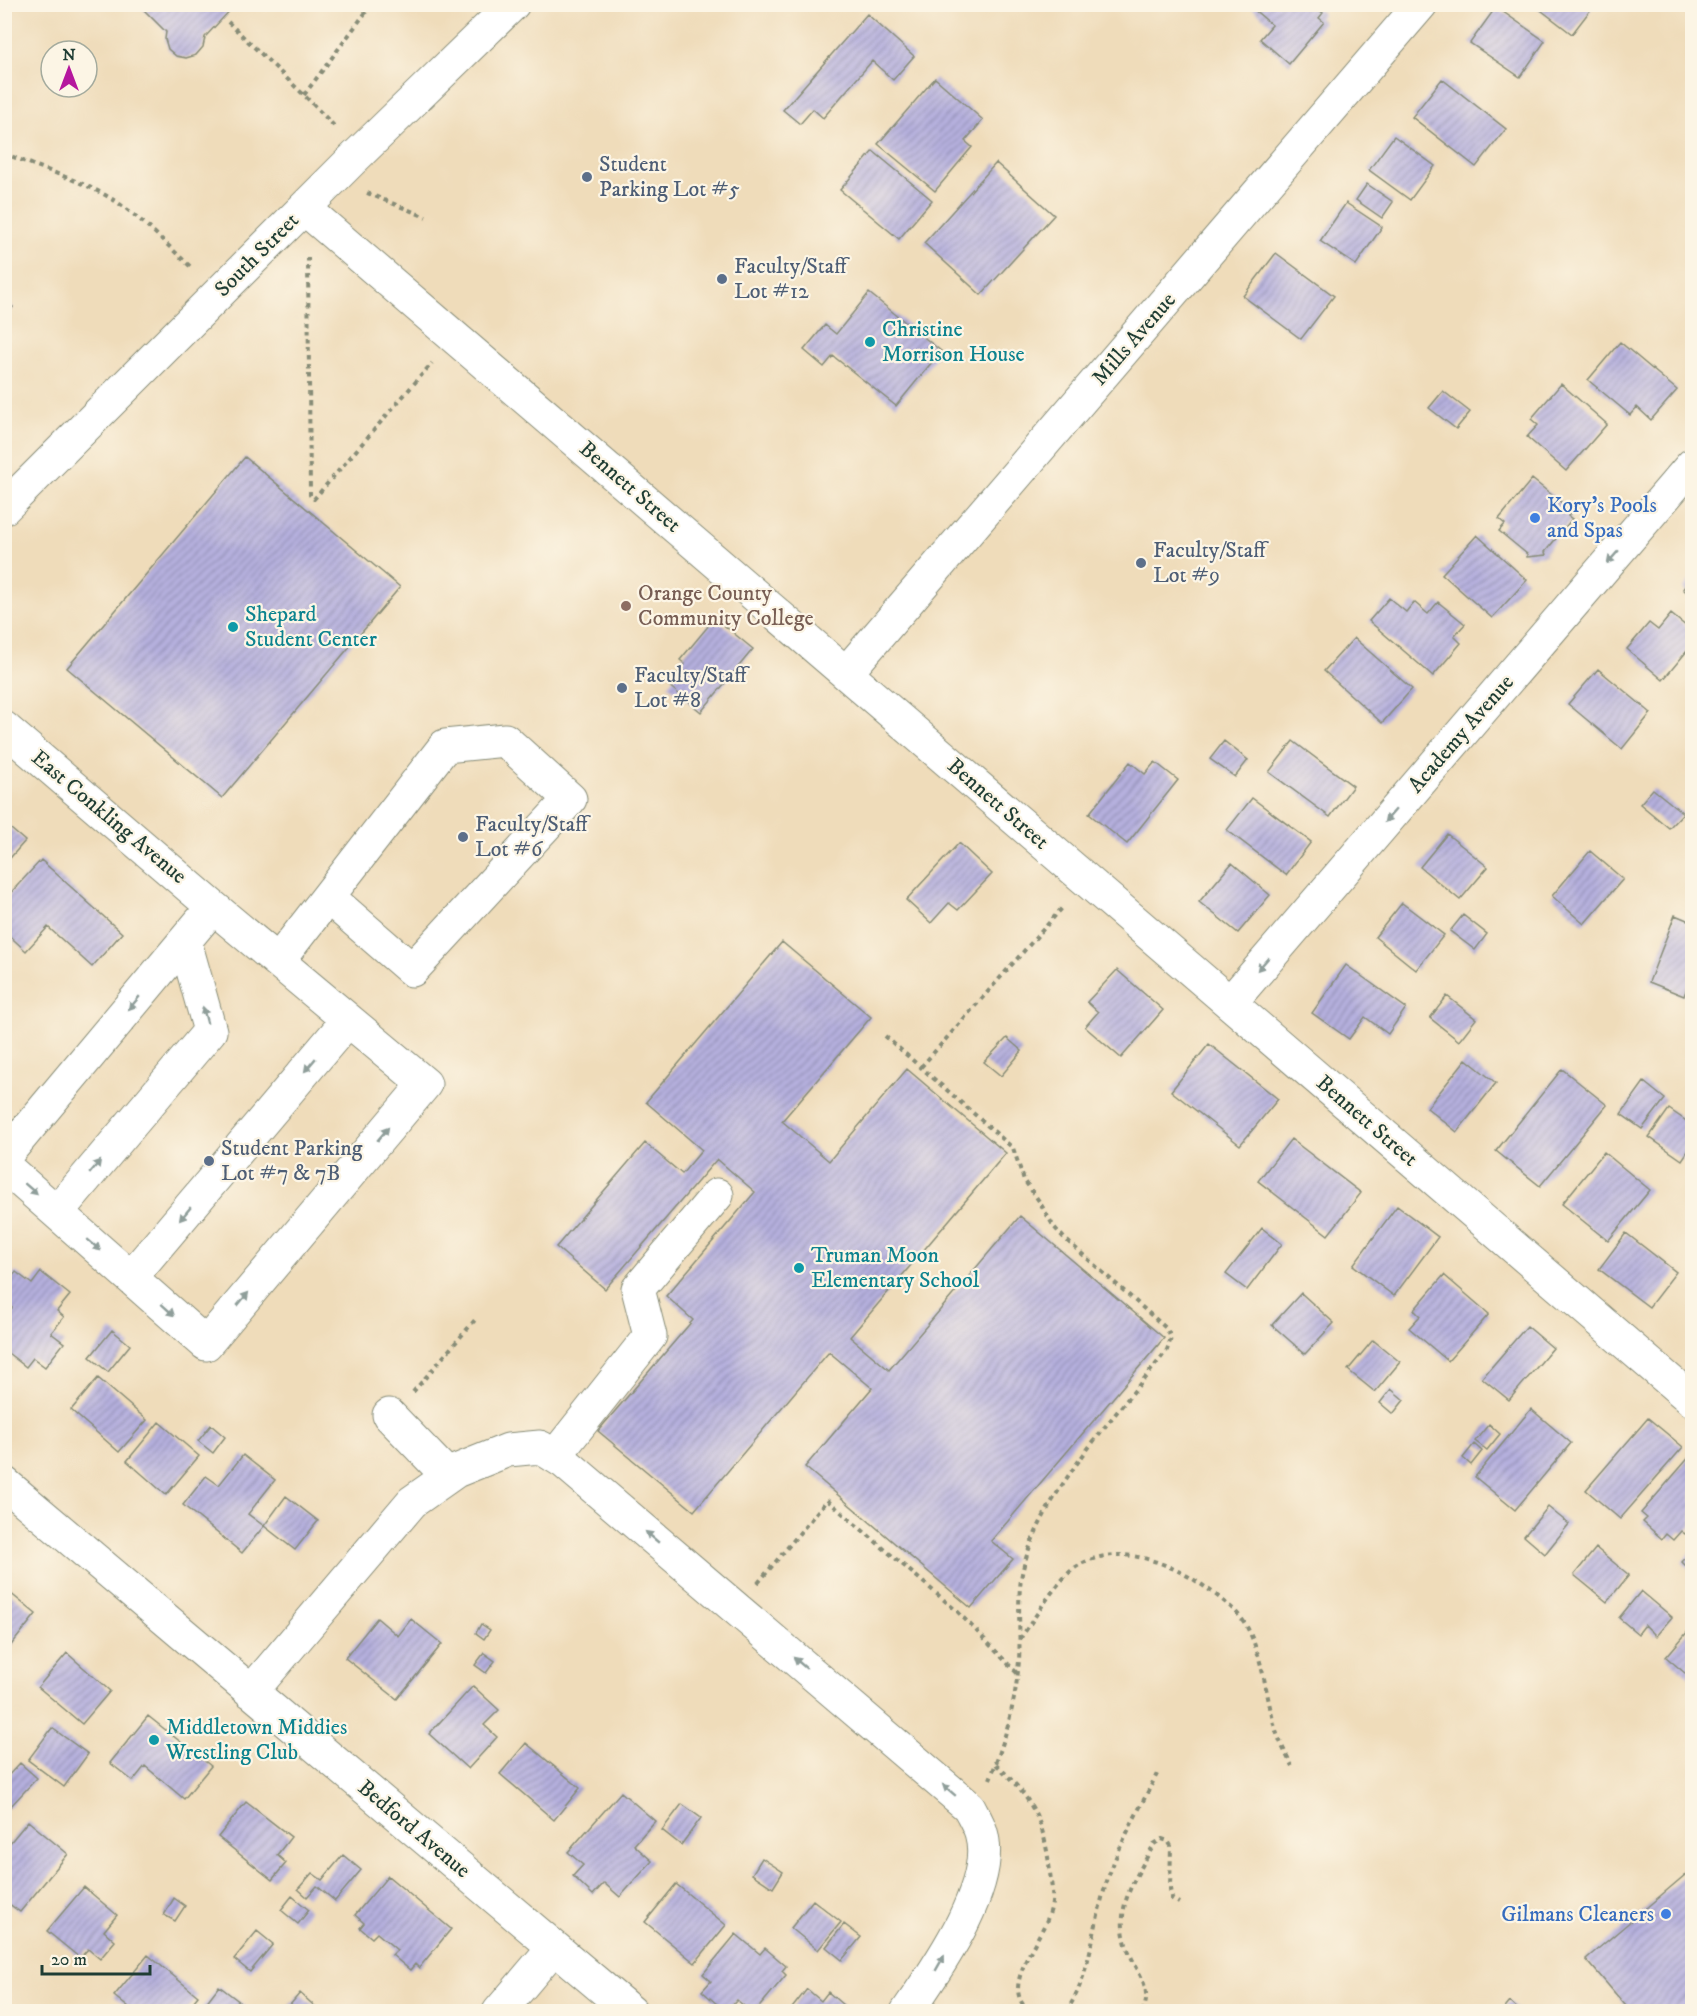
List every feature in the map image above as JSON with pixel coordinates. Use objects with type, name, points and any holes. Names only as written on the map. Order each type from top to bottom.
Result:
[{"type":"street","name":"South Street","points":[[4,508],[315,218],[349,163],[513,4]]},
{"type":"street","name":"Mills Avenue","points":[[846,673],[1422,4]]},
{"type":"street","name":"Bennett Street","points":[[315,218],[1692,1400]]},
{"type":"street","name":"Academy Avenue","points":[[1230,1003],[1692,465]]},
{"type":"street","name":"East Conkling Avenue","points":[[4,728],[425,1084],[206,1344],[131,1277]]},
{"type":"street","points":[[278,961],[445,746],[505,740],[570,799],[412,970],[328,897]]},
{"type":"street","points":[[4,1157],[213,907]]},
{"type":"street","points":[[57,1212],[210,1031],[185,942]]},
{"type":"street","points":[[4,1166],[131,1277],[348,1020]]},
{"type":"street","points":[[555,1456],[650,1336],[638,1289],[717,1195]]},
{"type":"street","points":[[398,1407],[448,1476]]},
{"type":"street","points":[[251,1692],[412,1502],[456,1471],[508,1450],[540,1448],[564,1462],[969,1807],[981,1833],[983,1856],[977,1891],[956,1935],[907,2012]]},
{"type":"street","name":"Bedford Avenue","points":[[4,1483],[631,2012]]},
{"type":"street","points":[[499,2012],[554,1947]]},
{"type":"path","points":[[304,95],[372,4]]},
{"type":"path","points":[[228,22],[335,127],[362,191],[426,217]]},
{"type":"path","points":[[4,153],[81,183],[112,199],[141,221],[193,270]]},
{"type":"path","points":[[315,218],[308,247],[310,495],[314,499],[434,360],[463,344]]},
{"type":"path","points":[[921,1067],[1070,900]]},
{"type":"path","points":[[885,1036],[1013,1148],[1024,1180],[1054,1227],[1167,1329],[1171,1338],[1167,1350],[1080,1459],[1031,1543],[1022,1571],[1017,1673],[1005,1739],[986,1788]]},
{"type":"path","points":[[398,1407],[475,1320]]},
{"type":"path","points":[[737,1609],[827,1500],[957,1612],[1017,1673]]},
{"type":"path","points":[[1019,1639],[1057,1587],[1075,1568],[1093,1559],[1116,1556],[1141,1557],[1191,1577],[1233,1608],[1246,1625],[1255,1646],[1276,1731],[1292,1766]]},
{"type":"path","points":[[996,1764],[1029,1801],[1039,1820],[1047,1846],[1052,1907],[1047,1922],[1020,1974],[1017,1989],[1020,2000],[1031,2012]]},
{"type":"path","points":[[1067,2011],[1075,1996],[1092,1944],[1106,1884],[1122,1844],[1157,1774]]},
{"type":"path","points":[[1142,2012],[1147,1995],[1144,1983],[1127,1950],[1123,1934],[1123,1916],[1127,1897],[1154,1844],[1162,1839],[1168,1841],[1171,1846],[1170,1889],[1172,1899],[1179,1903]]},
{"type":"building","points":[[138,4],[236,4],[205,37],[203,47],[196,55],[186,58],[176,56],[168,49],[165,39],[166,32]]},
{"type":"building","points":[[1253,4],[1315,4],[1314,6],[1323,13],[1319,18],[1324,22],[1289,64],[1260,39],[1272,25],[1251,7]]},
{"type":"building","points":[[1533,4],[1595,4],[1572,34]]},
{"type":"building","points":[[1496,7],[1545,41],[1520,77],[1470,43]]},
{"type":"building","points":[[867,14],[914,56],[893,80],[872,61],[823,118],[813,109],[800,124],[783,110]]},
{"type":"building","points":[[935,78],[983,120],[965,141],[972,147],[935,191],[878,144]]},
{"type":"building","points":[[1442,79],[1506,129],[1476,167],[1412,117]]},
{"type":"building","points":[[1394,136],[1435,166],[1410,200],[1369,170]]},
{"type":"building","points":[[873,151],[932,200],[899,239],[840,190]]},
{"type":"building","points":[[996,163],[1054,215],[981,295],[924,243]]},
{"type":"building","points":[[1367,184],[1393,202],[1382,218],[1356,200]]},
{"type":"building","points":[[1346,203],[1382,227],[1356,265],[1320,241]]},
{"type":"building","points":[[1276,253],[1334,296],[1301,339],[1243,296]]},
{"type":"building","name":"Christine Morrison House","points":[[869,293],[941,351],[896,406],[833,356],[824,367],[804,350],[825,325],[836,334]]},
{"type":"building","points":[[4,300],[13,307],[4,317]]},
{"type":"building","points":[[1620,342],[1677,390],[1651,420],[1637,407],[1630,415],[1588,380]]},
{"type":"building","points":[[1561,384],[1607,424],[1566,471],[1527,437],[1538,425],[1531,419]]},
{"type":"building","points":[[1443,391],[1470,412],[1456,429],[1429,408]]},
{"type":"building","name":"Shepard Student Center","points":[[245,457],[400,587],[222,798],[67,668]]},
{"type":"building","name":"Kory's Pools and Spas","points":[[1532,479],[1572,511],[1568,516],[1572,519],[1545,552],[1546,555],[1527,557],[1527,554],[1499,531],[1505,524],[1499,519]]},
{"type":"building","points":[[1477,535],[1527,580],[1492,618],[1442,574]]},
{"type":"building","points":[[1692,577],[1692,597],[1683,589]]},
{"type":"building","points":[[1389,598],[1406,612],[1414,602],[1428,614],[1438,602],[1465,624],[1454,636],[1461,643],[1433,676],[1369,621]]},
{"type":"building","points":[[1671,614],[1692,631],[1692,645],[1663,680],[1627,649],[1649,623],[1658,630]]},
{"type":"building","points":[[715,618],[753,649],[701,712],[668,685],[685,664],[680,660]]},
{"type":"building","points":[[1354,638],[1412,689],[1382,723],[1324,671]]},
{"type":"building","points":[[1598,669],[1651,713],[1622,749],[1568,704]]},
{"type":"building","points":[[1224,741],[1248,760],[1235,777],[1210,759]]},
{"type":"building","points":[[1293,741],[1353,786],[1330,817],[1269,772]]},
{"type":"building","points":[[1130,762],[1145,774],[1155,762],[1178,780],[1127,844],[1089,814]]},
{"type":"building","points":[[1653,789],[1683,813],[1669,828],[1640,804]]},
{"type":"building","points":[[1252,798],[1311,842],[1286,875],[1227,830]]},
{"type":"building","points":[[4,823],[25,841],[4,865]]},
{"type":"building","points":[[1447,834],[1488,867],[1460,900],[1420,867]]},
{"type":"building","points":[[959,843],[992,874],[958,910],[949,903],[931,923],[906,900]]},
{"type":"building","points":[[1590,851],[1623,879],[1584,924],[1552,896]]},
{"type":"building","points":[[41,860],[122,933],[92,967],[48,927],[26,951],[4,931],[4,900]]},
{"type":"building","points":[[1232,863],[1270,895],[1238,933],[1199,902]]},
{"type":"building","points":[[1402,903],[1444,935],[1416,970],[1375,937]]},
{"type":"building","points":[[1463,915],[1487,934],[1475,950],[1450,931]]},
{"type":"building","points":[[1675,915],[1692,922],[1692,974],[1684,996],[1649,982]]},
{"type":"building","name":"Truman Moon Elementary School","points":[[782,942],[871,1017],[782,1121],[829,1161],[907,1069],[1006,1153],[850,1337],[889,1370],[1020,1216],[1164,1338],[991,1541],[1013,1559],[971,1608],[805,1467],[872,1388],[829,1352],[694,1511],[598,1431],[693,1320],[666,1296],[755,1192],[717,1159],[605,1289],[556,1247],[645,1143],[682,1174],[702,1150],[646,1102]]},
{"type":"building","points":[[1346,965],[1406,1008],[1388,1034],[1365,1017],[1349,1039],[1312,1013]]},
{"type":"building","points":[[1117,970],[1163,1010],[1121,1058],[1085,1027],[1098,1012],[1087,1002]]},
{"type":"building","points":[[1447,996],[1476,1019],[1459,1041],[1430,1018]]},
{"type":"building","points":[[1007,1038],[1022,1051],[1001,1076],[984,1062]]},
{"type":"building","points":[[1209,1044],[1278,1099],[1240,1145],[1171,1091]]},
{"type":"building","points":[[1466,1059],[1496,1083],[1457,1132],[1427,1108]]},
{"type":"building","points":[[1562,1069],[1607,1105],[1540,1186],[1496,1151]]},
{"type":"building","points":[[1644,1082],[1665,1099],[1642,1129],[1621,1114]]},
{"type":"building","points":[[1669,1109],[1692,1125],[1692,1145],[1682,1160],[1649,1137]]},
{"type":"building","points":[[1291,1139],[1361,1193],[1328,1235],[1258,1181]]},
{"type":"building","points":[[1604,1152],[1650,1190],[1608,1241],[1562,1204]]},
{"type":"building","points":[[1397,1206],[1438,1237],[1394,1296],[1353,1265]]},
{"type":"building","points":[[1262,1228],[1282,1244],[1247,1290],[1226,1274]]},
{"type":"building","points":[[1626,1233],[1676,1272],[1649,1307],[1599,1269]]},
{"type":"building","points":[[16,1272],[32,1284],[41,1272],[70,1295],[57,1311],[64,1317],[51,1333],[64,1343],[45,1367],[33,1358],[26,1367],[4,1350],[4,1318],[12,1308],[4,1302],[4,1287]]},
{"type":"building","points":[[1444,1275],[1489,1314],[1448,1361],[1409,1328],[1420,1316],[1414,1310]]},
{"type":"building","points":[[1301,1293],[1334,1323],[1305,1354],[1272,1325]]},
{"type":"building","points":[[1527,1326],[1553,1348],[1509,1400],[1482,1378]]},
{"type":"building","points":[[112,1330],[130,1345],[108,1372],[90,1357]]},
{"type":"building","points":[[1373,1340],[1400,1362],[1375,1392],[1348,1370]]},
{"type":"building","points":[[98,1378],[147,1420],[119,1452],[71,1410]]},
{"type":"building","points":[[1391,1389],[1404,1400],[1393,1414],[1380,1403]]},
{"type":"building","points":[[1531,1409],[1571,1443],[1515,1510],[1475,1477]]},
{"type":"building","points":[[1648,1418],[1683,1447],[1620,1519],[1586,1490]]},
{"type":"building","points":[[159,1422],[199,1456],[166,1495],[127,1461]]},
{"type":"building","points":[[1489,1424],[1500,1434],[1487,1450],[1475,1441]]},
{"type":"building","points":[[211,1425],[225,1437],[213,1453],[198,1441]]},
{"type":"building","points":[[1474,1444],[1482,1451],[1471,1465],[1463,1458]]},
{"type":"building","points":[[1692,1454],[1692,1526],[1685,1534],[1681,1531],[1673,1540],[1666,1534],[1662,1539],[1643,1522],[1647,1518],[1641,1513]]},
{"type":"building","points":[[243,1455],[275,1480],[248,1514],[264,1526],[242,1553],[183,1505],[206,1476],[219,1485]]},
{"type":"building","points":[[286,1496],[318,1521],[295,1550],[264,1526]]},
{"type":"building","points":[[1548,1507],[1569,1524],[1545,1554],[1524,1536]]},
{"type":"building","points":[[1596,1548],[1629,1575],[1607,1602],[1574,1575]]},
{"type":"building","points":[[1692,1551],[1692,1572],[1682,1562]]},
{"type":"building","points":[[4,1588],[36,1614],[8,1649],[4,1646]]},
{"type":"building","points":[[1641,1591],[1672,1617],[1656,1636],[1645,1625],[1638,1634],[1619,1618]]},
{"type":"building","points":[[377,1618],[398,1636],[411,1619],[442,1644],[397,1699],[345,1658]]},
{"type":"building","points":[[481,1624],[490,1630],[484,1639],[476,1633]]},
{"type":"building","points":[[1689,1630],[1692,1633],[1692,1679],[1666,1657]]},
{"type":"building","points":[[67,1653],[110,1691],[82,1724],[38,1687]]},
{"type":"building","points":[[484,1653],[495,1661],[486,1673],[475,1665]]},
{"type":"building","points":[[473,1686],[499,1710],[484,1725],[497,1737],[468,1769],[429,1734]]},
{"type":"building","name":"Middletown Middies Wrestling Club","points":[[148,1716],[211,1766],[184,1799],[145,1766],[133,1781],[110,1763]]},
{"type":"building","points":[[52,1728],[88,1754],[64,1787],[28,1760]]},
{"type":"building","points":[[526,1743],[580,1788],[554,1820],[500,1774]]},
{"type":"building","points":[[20,1763],[37,1778],[9,1808],[4,1804],[4,1780]]},
{"type":"building","points":[[621,1792],[655,1821],[634,1845],[652,1861],[620,1897],[604,1883],[593,1895],[573,1876],[583,1865],[568,1852]]},
{"type":"building","points":[[246,1802],[291,1837],[277,1855],[286,1863],[272,1880],[218,1837]]},
{"type":"building","points":[[682,1804],[701,1818],[681,1845],[662,1830]]},
{"type":"building","points":[[28,1821],[68,1854],[20,1912],[4,1900],[4,1850]]},
{"type":"building","points":[[343,1855],[361,1870],[335,1901],[317,1886],[307,1897],[298,1889],[312,1873],[322,1880]]},
{"type":"building","points":[[762,1858],[783,1872],[773,1888],[752,1874]]},
{"type":"building","name":"Gilmans Cleaners","points":[[1692,1869],[1692,2012],[1631,2012],[1586,1959]]},
{"type":"building","points":[[388,1876],[451,1929],[419,1968],[415,1964],[410,1970],[392,1955],[397,1950],[377,1933],[372,1938],[360,1928],[364,1923],[355,1915]]},
{"type":"building","points":[[676,1884],[726,1925],[695,1963],[645,1922]]},
{"type":"building","points":[[84,1887],[117,1915],[104,1931],[115,1941],[100,1959],[88,1949],[80,1958],[47,1931]]},
{"type":"building","points":[[292,1896],[309,1910],[298,1924],[281,1910]]},
{"type":"building","points":[[174,1898],[185,1906],[175,1921],[164,1915]]},
{"type":"building","points":[[813,1900],[841,1922],[818,1950],[791,1928]]},
{"type":"building","points":[[844,1924],[861,1937],[842,1960],[826,1947]]},
{"type":"building","points":[[257,1931],[273,1944],[250,1972],[234,1959]]},
{"type":"building","points":[[736,1934],[760,1954],[765,1948],[786,1966],[782,1971],[786,1975],[755,2012],[751,2012],[737,2000],[726,2012],[702,1991],[711,1981],[703,1974]]},
{"type":"building","points":[[148,1955],[198,1996],[185,2012],[134,2012],[114,1996]]},
{"type":"building","points":[[219,1986],[249,2009],[247,2012],[199,2012]]},
{"type":"building","points":[[807,1989],[821,2001],[828,1992],[851,2012],[789,2012]]},
{"type":"building","points":[[300,1993],[321,2012],[284,2012]]},
{"type":"building","points":[[1510,2002],[1521,2012],[1502,2012]]},
{"type":"place","name":"Student Parking Lot #5","points":[[587,177]]},
{"type":"place","name":"Faculty/Staff Lot #12","points":[[722,279]]},
{"type":"place","name":"Christine Morrison House","points":[[870,342]]},
{"type":"place","name":"Kory's Pools and Spas","points":[[1535,518]]},
{"type":"place","name":"Faculty/Staff Lot #9","points":[[1141,563]]},
{"type":"place","name":"Orange County Community College","points":[[626,606]]},
{"type":"place","name":"Shepard Student Center","points":[[233,627]]},
{"type":"place","name":"Faculty/Staff Lot #8","points":[[622,688]]},
{"type":"place","name":"Faculty/Staff Lot #6","points":[[463,837]]},
{"type":"place","name":"Student Parking Lot #7 & 7B","points":[[209,1161]]},
{"type":"place","name":"Truman Moon Elementary School","points":[[799,1268]]},
{"type":"place","name":"Middletown Middies Wrestling Club","points":[[154,1740]]},
{"type":"place","name":"Gilmans Cleaners","points":[[1666,1914]]}]
